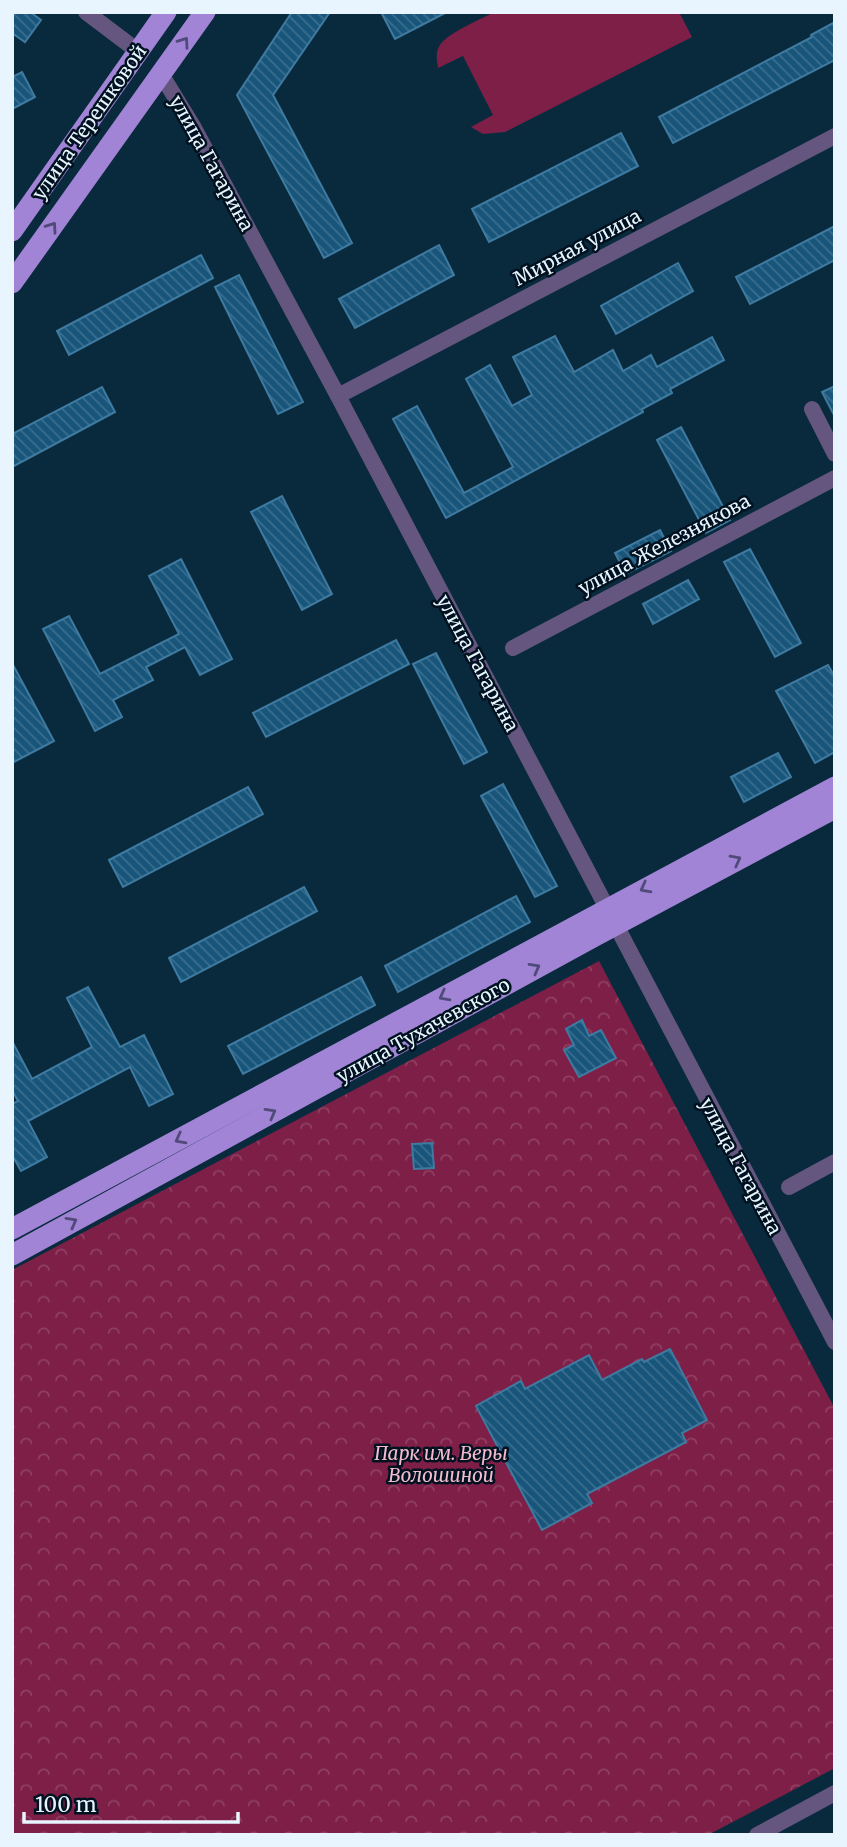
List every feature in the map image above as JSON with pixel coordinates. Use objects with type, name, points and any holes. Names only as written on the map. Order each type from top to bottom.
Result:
[{"type":"main road","name":"улица Терешковой","points":[[12,231],[166,12]]},
{"type":"main road","name":"улица Терешковой","points":[[12,283],[205,12]]},
{"type":"main road","name":"улица Гагарина","points":[[139,52],[161,74]]},
{"type":"main road","name":"улица Тухачевского","points":[[12,1255],[835,787]]},
{"type":"main road","name":"улица Тухачевского","points":[[12,1229],[611,916],[835,807]]},
{"type":"street","name":"улица Гагарина","points":[[86,12],[139,52]]},
{"type":"street","name":"улица Гагарина","points":[[161,74],[194,128],[338,396],[835,1342]]},
{"type":"street","name":"Мирная улица","points":[[338,396],[835,136]]},
{"type":"street","points":[[812,409],[835,454]]},
{"type":"street","name":"улица Железнякова","points":[[513,648],[835,478]]},
{"type":"street","points":[[789,1187],[835,1162]]},
{"type":"street","points":[[757,1835],[835,1793]]},
{"type":"green space","points":[[494,12],[679,12],[692,37],[505,132],[483,134],[471,127],[493,115],[463,56],[438,68],[437,53],[440,45],[450,35]]},
{"type":"green space","name":"Парк им. Веры Волошиной","points":[[599,961],[835,1409],[835,1768],[708,1835],[12,1835],[12,1270]]},
{"type":"building","points":[[12,12],[30,12],[41,20],[25,42],[12,33]]},
{"type":"building","points":[[292,12],[330,12],[273,95],[352,243],[324,258],[237,95]]},
{"type":"building","points":[[381,12],[447,12],[395,39]]},
{"type":"building","points":[[835,22],[835,60],[673,143],[659,117],[812,37],[811,35]]},
{"type":"building","points":[[22,72],[35,97],[12,109],[12,77]]},
{"type":"building","points":[[621,133],[638,166],[489,242],[472,209]]},
{"type":"building","points":[[835,226],[835,260],[750,304],[736,277]]},
{"type":"building","points":[[439,245],[454,275],[355,328],[339,299]]},
{"type":"building","points":[[201,255],[213,278],[69,355],[57,331]]},
{"type":"building","points":[[678,263],[693,291],[616,334],[601,306]]},
{"type":"building","points":[[239,275],[303,402],[278,414],[215,287]]},
{"type":"building","points":[[555,336],[574,372],[613,350],[623,371],[651,355],[657,367],[712,337],[724,360],[670,389],[672,393],[642,409],[643,412],[446,518],[393,419],[417,406],[464,493],[513,467],[466,379],[490,365],[512,406],[532,395],[513,357]]},
{"type":"building","points":[[835,386],[835,417],[822,392]]},
{"type":"building","points":[[102,387],[115,412],[12,467],[12,434]]},
{"type":"building","points":[[681,427],[730,520],[706,533],[657,440]]},
{"type":"building","points":[[282,496],[332,594],[302,610],[251,512]]},
{"type":"building","points":[[660,530],[671,551],[626,574],[615,553]]},
{"type":"building","points":[[750,549],[801,643],[775,657],[724,562]]},
{"type":"building","points":[[181,559],[232,659],[200,675],[185,647],[146,667],[153,680],[113,700],[122,717],[95,731],[43,629],[69,616],[100,674],[179,634],[149,576]]},
{"type":"building","points":[[688,580],[699,599],[653,624],[643,604]]},
{"type":"building","points":[[396,640],[409,664],[266,737],[253,713]]},
{"type":"building","points":[[436,653],[487,752],[464,764],[413,664]]},
{"type":"building","points":[[12,663],[54,741],[12,763]]},
{"type":"building","points":[[828,665],[835,677],[835,752],[815,763],[776,691]]},
{"type":"building","points":[[778,753],[791,777],[744,802],[731,777]]},
{"type":"building","points":[[503,784],[557,886],[535,897],[481,796]]},
{"type":"building","points":[[248,787],[263,814],[123,887],[109,860]]},
{"type":"building","points":[[304,887],[317,911],[181,982],[169,958]]},
{"type":"building","points":[[516,896],[530,922],[398,992],[385,966]]},
{"type":"building","points":[[361,977],[375,1005],[243,1074],[228,1046]]},
{"type":"building","points":[[88,987],[120,1047],[144,1035],[173,1094],[149,1106],[130,1067],[28,1121],[47,1157],[21,1171],[12,1155],[12,1104],[18,1101],[12,1090],[12,1041],[32,1079],[92,1047],[67,998]]},
{"type":"building","points":[[582,1020],[589,1036],[601,1030],[616,1058],[579,1077],[564,1050],[574,1045],[566,1029]]},
{"type":"building","points":[[432,1143],[434,1168],[414,1169],[412,1144]]},
{"type":"building","points":[[670,1349],[707,1420],[682,1433],[686,1442],[587,1494],[592,1503],[542,1530],[476,1406],[521,1381],[525,1389],[589,1355],[602,1380],[642,1359],[644,1362]]}]
